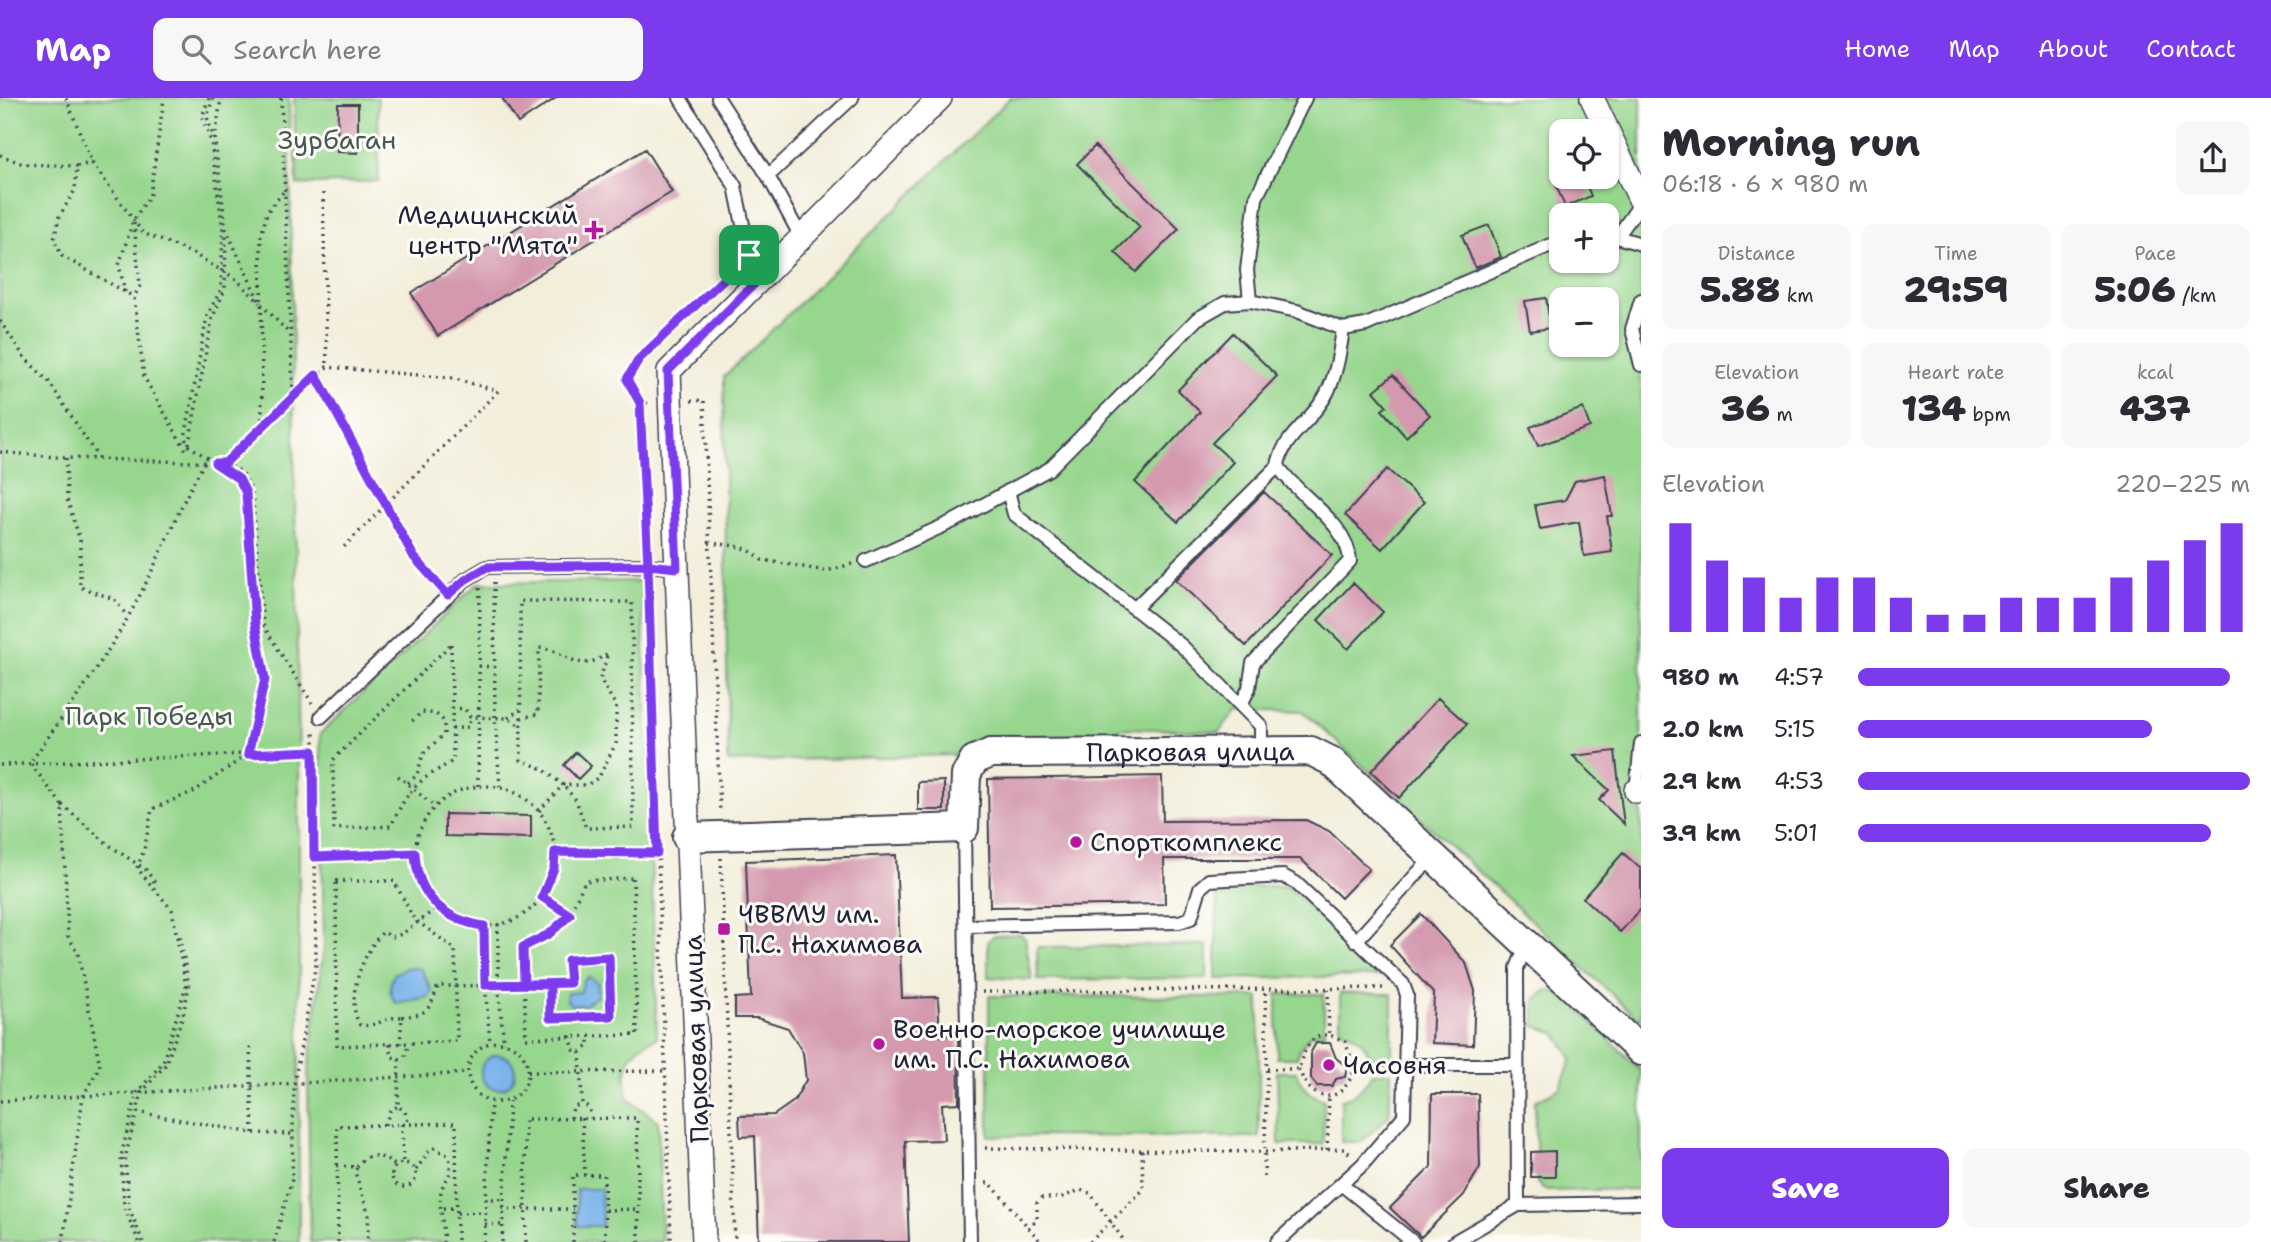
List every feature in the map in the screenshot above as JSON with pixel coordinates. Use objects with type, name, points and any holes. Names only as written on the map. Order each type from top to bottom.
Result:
[{"type":"street","name":"Парковая улица","points":[[704,1242],[668,371],[940,98]]},
{"type":"street","points":[[1592,98],[1641,202]]},
{"type":"street","name":"Парковая улица","points":[[964,828],[965,775],[974,760],[991,753],[1311,751],[1331,761],[1435,855],[1641,1051]]},
{"type":"street","points":[[687,837],[964,828]]},
{"type":"lane","points":[[680,98],[735,186],[755,283]]},
{"type":"lane","points":[[718,98],[768,176],[801,237]]},
{"type":"lane","points":[[768,176],[852,98]]},
{"type":"lane","points":[[1250,301],[1247,270],[1256,198],[1305,98]]},
{"type":"lane","points":[[1619,229],[1641,202]]},
{"type":"lane","points":[[1619,239],[1641,244]]},
{"type":"lane","points":[[866,561],[954,521],[1049,469],[1197,319],[1225,303],[1250,301],[1297,311],[1343,328],[1366,325],[1549,246]]},
{"type":"lane","points":[[1641,300],[1632,329],[1641,365]]},
{"type":"lane","points":[[1241,705],[1249,688],[1254,663],[1350,561],[1349,546],[1338,531],[1286,478],[1278,466],[1279,455],[1311,418],[1327,394],[1339,357],[1343,328]]},
{"type":"lane","points":[[1134,609],[1278,466]]},
{"type":"lane","points":[[1008,491],[1014,514],[1182,646],[1241,705],[1261,726],[1261,751]]},
{"type":"lane","points":[[321,717],[448,595],[465,580],[487,567],[648,565],[677,568]]},
{"type":"lane","points":[[1639,791],[1641,743]]},
{"type":"lane","points":[[964,828],[970,1242]]},
{"type":"lane","points":[[1356,941],[1435,855]]},
{"type":"lane","points":[[966,926],[1179,922],[1191,918],[1200,888],[1209,880],[1283,876],[1296,883],[1404,984],[1407,995],[1404,1116],[1362,1165],[1277,1242]]},
{"type":"lane","points":[[1518,1205],[1517,968],[1521,958],[1532,947]]},
{"type":"lane","points":[[1407,1065],[1517,1065]]},
{"type":"lane","points":[[1341,1184],[1413,1242]]},
{"type":"lane","points":[[1454,1242],[1518,1205],[1641,1203]]},
{"type":"path","points":[[66,98],[92,163],[143,233],[192,253],[223,274],[236,279],[290,335]]},
{"type":"path","points":[[125,292],[119,265],[134,221],[150,195],[164,98]]},
{"type":"path","points":[[211,98],[206,117],[215,142],[226,229],[223,274]]},
{"type":"path","points":[[187,452],[212,319],[225,289],[221,217],[211,141],[202,117],[211,98]]},
{"type":"path","points":[[215,142],[221,98]]},
{"type":"path","points":[[281,98],[293,395]]},
{"type":"path","points":[[0,155],[23,164],[78,166],[92,163]]},
{"type":"path","points":[[78,166],[75,190],[59,217],[54,240],[62,256],[134,297]]},
{"type":"path","points":[[262,426],[261,237],[267,212],[285,190]]},
{"type":"path","points":[[323,193],[327,367]]},
{"type":"path","points":[[134,221],[140,286],[134,297],[144,377],[187,452],[195,460]]},
{"type":"path","points":[[226,229],[260,303]]},
{"type":"path","points":[[671,1242],[640,403],[627,379],[639,359],[749,255]]},
{"type":"path","points":[[0,321],[79,424],[99,459]]},
{"type":"path","points":[[225,463],[293,395],[327,367],[452,378],[498,391],[342,549]]},
{"type":"path","points":[[316,375],[414,557],[448,595]]},
{"type":"path","points":[[640,403],[659,402]]},
{"type":"path","points":[[138,865],[152,809],[195,790],[248,754],[265,679],[255,624],[246,493],[239,479],[188,445]]},
{"type":"path","points":[[0,452],[66,458],[225,463],[242,472],[252,491],[263,625],[321,717],[314,730],[313,751],[316,964],[294,1084],[292,1179],[274,1242]]},
{"type":"path","points":[[66,458],[67,499],[80,540],[80,587],[114,599],[127,616]]},
{"type":"path","points":[[30,763],[96,668],[143,589],[186,494],[205,462]]},
{"type":"path","points":[[709,543],[737,546],[755,552],[762,559],[826,571],[866,561]]},
{"type":"path","points":[[478,786],[480,580]]},
{"type":"path","points":[[494,580],[495,717],[500,787]]},
{"type":"path","points":[[520,601],[632,602],[633,827],[586,828],[576,800],[563,785],[543,769],[521,760],[521,718],[520,601]]},
{"type":"path","points":[[451,644],[452,708],[453,761],[413,786],[391,826],[334,829],[333,760],[451,644]]},
{"type":"path","points":[[521,718],[538,714],[539,648],[583,663],[598,660],[608,653],[600,680],[616,706],[616,743],[599,777],[587,785],[563,785],[539,811]]},
{"type":"path","points":[[479,666],[495,667]]},
{"type":"path","points":[[452,708],[465,709],[470,717],[469,726],[452,729]]},
{"type":"path","points":[[508,718],[521,709]]},
{"type":"path","points":[[408,783],[416,775],[423,754],[444,734],[444,721],[436,714],[422,712],[410,723]]},
{"type":"path","points":[[470,717],[508,718],[521,726]]},
{"type":"path","points":[[0,765],[313,751]]},
{"type":"path","points":[[30,763],[62,805],[109,845],[146,870],[172,910],[186,957],[190,986],[183,1016],[166,1064],[139,1093],[121,1156],[124,1207],[141,1242]]},
{"type":"path","points":[[398,776],[435,807]]},
{"type":"path","points":[[478,786],[500,787],[528,800],[539,811],[553,837],[555,852],[552,875],[542,897],[514,919],[498,925],[484,926],[451,917],[438,907],[420,882],[415,853],[418,836],[435,807],[455,793],[478,786]]},
{"type":"path","points":[[62,805],[68,936],[78,953],[100,1066],[83,1096],[63,1242]]},
{"type":"path","points":[[555,852],[657,853]]},
{"type":"path","points":[[314,857],[415,853]]},
{"type":"path","points":[[633,878],[637,1035],[526,1038],[523,947],[549,934],[570,915],[585,881],[633,878]]},
{"type":"path","points":[[336,881],[394,881],[403,902],[418,922],[455,949],[457,1041],[337,1046],[336,881]]},
{"type":"path","points":[[542,897],[570,915]]},
{"type":"path","points":[[438,907],[391,937],[383,932],[366,954],[354,1000],[360,1025],[366,1026],[393,1016],[415,1016],[431,1007],[438,986],[570,983],[568,960],[609,957],[611,1016],[550,1018],[550,985]]},
{"type":"path","points":[[498,925],[498,985],[505,1043]]},
{"type":"path","points":[[484,926],[485,985],[491,1043]]},
{"type":"path","points":[[967,993],[1384,988],[1404,984]]},
{"type":"path","points":[[1328,989],[1329,1036]]},
{"type":"path","points":[[1264,1177],[1267,1069],[1265,990]]},
{"type":"path","points":[[400,1044],[402,1017]]},
{"type":"path","points":[[570,1036],[574,1050],[580,1052]]},
{"type":"path","points":[[580,1052],[589,1046],[589,1036]]},
{"type":"path","points":[[1329,1036],[1345,1042],[1355,1067],[1351,1082],[1343,1091],[1329,1097],[1314,1093],[1303,1083],[1299,1069],[1304,1048],[1316,1037],[1329,1036]]},
{"type":"path","points":[[389,1044],[392,1057],[399,1059],[405,1057],[408,1043]]},
{"type":"path","points":[[491,1043],[505,1043],[522,1054],[528,1072],[523,1089],[509,1101],[491,1102],[474,1091],[467,1073],[472,1056],[491,1043]]},
{"type":"path","points":[[250,1048],[253,1133]]},
{"type":"path","points":[[580,1052],[582,1104]]},
{"type":"path","points":[[399,1059],[398,1106],[405,1112],[409,1125]]},
{"type":"path","points":[[1355,1067],[1407,1065]]},
{"type":"path","points":[[1267,1069],[1299,1069]]},
{"type":"path","points":[[528,1072],[666,1071]]},
{"type":"path","points":[[0,1101],[467,1073]]},
{"type":"path","points":[[139,1093],[125,1158],[129,1208],[141,1242]]},
{"type":"path","points":[[1327,1150],[1329,1097]]},
{"type":"path","points":[[502,1242],[502,1199],[509,1101]]},
{"type":"path","points":[[484,1242],[491,1102]]},
{"type":"path","points":[[571,1118],[573,1107],[582,1104],[589,1107],[591,1118]]},
{"type":"path","points":[[385,1125],[390,1111],[398,1106]]},
{"type":"path","points":[[137,1112],[253,1133],[293,1134]]},
{"type":"path","points":[[526,1242],[525,1119],[571,1118],[637,1118],[639,1242]]},
{"type":"path","points":[[582,1118],[585,1175]]},
{"type":"path","points":[[338,1242],[337,1126],[456,1124],[457,1242]]},
{"type":"path","points":[[402,1125],[403,1163]]},
{"type":"path","points":[[969,1147],[1265,1152],[1344,1149],[1362,1165]]},
{"type":"path","points":[[396,1166],[393,1178],[401,1187],[412,1185],[416,1170],[429,1151],[434,1148],[449,1156],[451,1176],[441,1189],[443,1242]]},
{"type":"path","points":[[1090,1242],[1143,1190],[1142,1150]]},
{"type":"path","points":[[367,1242],[369,1216],[355,1171],[367,1156],[374,1155],[396,1166],[403,1163]]},
{"type":"path","points":[[403,1163],[416,1170]]},
{"type":"path","points":[[337,1166],[357,1167]]},
{"type":"path","points":[[573,1242],[573,1175],[604,1175],[605,1242]]},
{"type":"path","points":[[969,1182],[990,1183],[1041,1242]]},
{"type":"path","points":[[1028,1228],[1037,1220],[1037,1203],[1042,1198],[1061,1198],[1073,1190],[1090,1193],[1125,1242]]},
{"type":"path","points":[[485,1199],[502,1199]]},
{"type":"path","points":[[443,1208],[485,1212]]},
{"type":"path","points":[[502,1209],[573,1209]]},
{"type":"path","points":[[605,1210],[638,1209]]},
{"type":"path","points":[[485,1224],[502,1225]]},
{"type":"green space","name":"Парк Победы","points":[[0,98],[289,98],[299,765],[299,1242],[0,1242]]},
{"type":"green space","name":"Зурбаган","points":[[294,98],[378,98],[379,181],[297,185]]},
{"type":"green space","points":[[1010,98],[1641,98],[1641,1021],[1303,711],[1237,709],[1219,732],[1129,728],[952,755],[728,762],[724,377]]},
{"type":"green space","points":[[642,581],[657,1038],[647,1042],[633,1054],[626,1070],[626,1089],[628,1099],[658,1121],[662,1242],[310,1242],[308,1074],[324,945],[320,734],[478,583]]},
{"type":"green space","points":[[1287,886],[1381,976],[1216,979],[1217,897],[1225,887]]},
{"type":"green space","points":[[1020,934],[1025,938],[1032,980],[988,977],[988,941],[994,936]]},
{"type":"green space","points":[[1207,945],[1207,978],[1038,980],[1037,947]]},
{"type":"green space","points":[[1548,990],[1564,994],[1641,1071],[1641,1189],[1547,1191],[1537,1183],[1535,1101],[1560,1088],[1572,1059],[1556,1033],[1535,1026],[1535,999]]},
{"type":"green space","points":[[1340,993],[1392,994],[1392,1058],[1370,1058],[1359,1039],[1340,1029]]},
{"type":"green space","points":[[1277,994],[1324,994],[1324,1034],[1312,1034],[1300,1048],[1297,1058],[1277,1058]]},
{"type":"green space","points":[[989,996],[1259,997],[1259,1137],[989,1136]]},
{"type":"green space","points":[[1277,1072],[1296,1072],[1307,1090],[1324,1100],[1323,1144],[1279,1144]]},
{"type":"green space","points":[[1372,1073],[1391,1073],[1389,1116],[1361,1142],[1341,1142],[1341,1099],[1360,1090]]},
{"type":"water","points":[[409,967],[421,969],[432,991],[428,997],[396,1003],[390,988],[392,981],[395,973]]},
{"type":"water","points":[[588,977],[598,983],[597,996],[585,1005],[571,1005],[566,1000],[567,993],[581,992],[583,982]]},
{"type":"water","points":[[498,1055],[510,1060],[515,1072],[510,1084],[498,1089],[486,1084],[481,1072],[486,1060]]},
{"type":"water","points":[[577,1189],[601,1189],[602,1226],[577,1226]]},
{"type":"building","points":[[502,98],[556,98],[518,123]]},
{"type":"building","points":[[338,104],[358,104],[358,153],[337,152]]},
{"type":"building","points":[[1095,146],[1179,229],[1136,272],[1115,252],[1140,227],[1077,164]]},
{"type":"building","points":[[645,149],[672,192],[438,336],[411,293]]},
{"type":"building","points":[[1558,189],[1588,189],[1591,196],[1574,203],[1563,203]]},
{"type":"building","points":[[1489,225],[1501,257],[1475,268],[1462,235]]},
{"type":"building","points":[[1546,298],[1549,328],[1530,331],[1525,301]]},
{"type":"building","points":[[1233,333],[1277,376],[1212,443],[1233,462],[1178,522],[1135,482],[1200,412],[1178,390]]},
{"type":"building","points":[[1393,375],[1430,415],[1406,437],[1382,410],[1387,406],[1374,391]]},
{"type":"building","points":[[1583,408],[1590,427],[1538,446],[1530,427]]},
{"type":"building","points":[[1387,469],[1424,502],[1382,549],[1345,515]]},
{"type":"building","points":[[1605,475],[1612,516],[1607,516],[1612,552],[1584,556],[1579,522],[1540,529],[1535,505],[1565,500],[1575,481]]},
{"type":"building","points":[[1264,492],[1332,555],[1246,646],[1176,580]]},
{"type":"building","points":[[1353,583],[1383,612],[1348,649],[1318,620]]},
{"type":"building","points":[[1438,698],[1467,724],[1399,798],[1371,771]]},
{"type":"building","points":[[1615,751],[1624,824],[1599,800],[1609,790],[1573,756]]},
{"type":"building","points":[[576,752],[591,766],[578,779],[564,765]]},
{"type":"building","name":"Спорткомплекс","points":[[1162,776],[1163,821],[1306,820],[1329,831],[1369,869],[1341,898],[1301,859],[1164,859],[1165,904],[990,907],[988,779]]},
{"type":"building","points":[[944,781],[944,810],[918,810],[918,782]]},
{"type":"building","points":[[445,814],[531,816],[531,838],[445,836]]},
{"type":"building","points":[[1623,853],[1641,869],[1641,909],[1620,932],[1583,898]]},
{"type":"building","name":"Военно-морское училище им. П.С. Нахимова","points":[[896,855],[902,998],[938,997],[940,1036],[958,1035],[959,1103],[942,1104],[944,1140],[905,1141],[909,1242],[759,1242],[755,1136],[740,1137],[739,1116],[774,1115],[794,1101],[806,1080],[803,1053],[788,1028],[757,1018],[735,1018],[735,998],[751,997],[746,861]]},
{"type":"building","points":[[1421,914],[1466,963],[1475,991],[1473,1045],[1432,1043],[1434,994],[1390,945]]},
{"type":"building","name":"Часовня","points":[[1316,1043],[1330,1043],[1336,1058],[1347,1067],[1345,1077],[1336,1079],[1332,1086],[1317,1086],[1311,1079],[1311,1052]]},
{"type":"building","points":[[1432,1094],[1478,1094],[1480,1167],[1464,1195],[1421,1237],[1390,1208],[1431,1167]]},
{"type":"building","points":[[1555,1151],[1555,1177],[1531,1177],[1531,1152]]},
{"type":"place","name":"Медицинский центр \"Мята\"","points":[[594,230]]},
{"type":"place","name":"Спорткомплекс","points":[[1076,842]]},
{"type":"place","name":"ЧВВМУ им. П.С. Нахимова","points":[[724,929]]},
{"type":"place","name":"Военно-морское училище им. П.С. Нахимова","points":[[879,1044]]},
{"type":"place","name":"Часовня","points":[[1329,1065]]},
{"type":"route","points":[[749,255],[639,359],[627,379],[640,403],[648,565],[487,567],[465,580],[448,595],[414,557],[316,375],[298,389],[225,463],[215,463],[239,479],[246,493],[255,624],[265,679],[248,754],[313,751],[314,857],[415,853],[420,882],[438,907],[451,917],[484,926],[485,985],[550,985],[570,983],[568,960],[609,957],[611,1016],[550,1018],[550,985],[524,984],[523,947],[549,934],[570,915],[542,897],[550,883],[555,852],[657,853],[648,565],[677,568],[668,371],[755,283],[749,255]]}]
